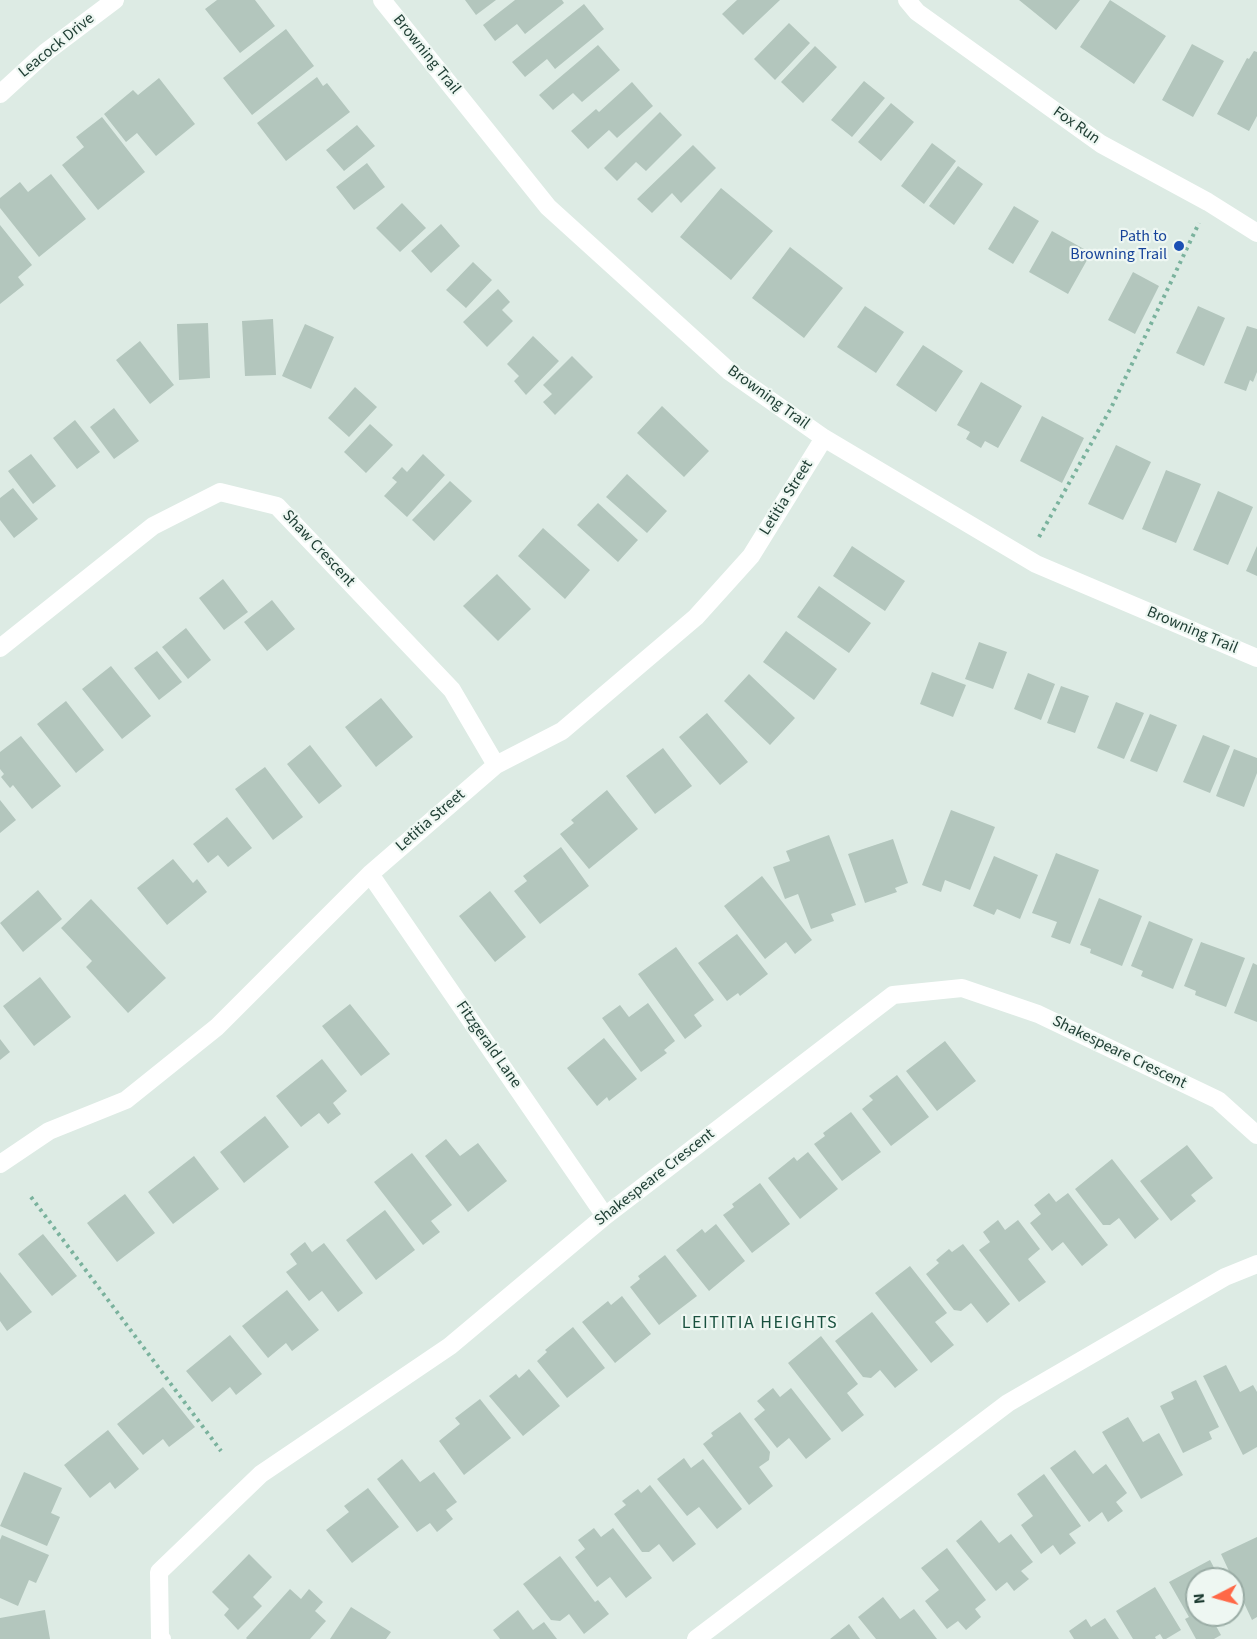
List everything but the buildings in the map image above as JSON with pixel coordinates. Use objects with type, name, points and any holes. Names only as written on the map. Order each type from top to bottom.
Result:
[{"type":"street","name":"Leacock Drive","points":[[0,94],[46,52],[115,0]]},
{"type":"street","name":"Browning Trail","points":[[382,0],[548,207],[730,372],[824,438],[1027,558],[1257,658]]},
{"type":"street","name":"Fox Run","points":[[907,0],[916,12],[1101,144],[1256,229]]},
{"type":"street","name":"Letitia Street","points":[[0,1164],[49,1131],[126,1100],[217,1027],[370,874],[496,765],[562,731],[696,617],[751,556],[824,438]]},
{"type":"street","name":"Shaw Crescent","points":[[0,648],[153,526],[220,492],[277,506],[452,690],[496,765]]},
{"type":"street","name":"Fitzgerald Lane","points":[[370,874],[606,1216]]},
{"type":"street","name":"Shakespeare Crescent","points":[[162,1639],[160,1637],[159,1572],[261,1474],[450,1346],[606,1216],[893,995],[962,988],[1038,1014],[1218,1100],[1257,1135]]},
{"type":"street","points":[[696,1639],[1008,1403],[1225,1277],[1257,1264]]},
{"type":"path","points":[[1027,558],[1111,408],[1208,202]]},
{"type":"path","points":[[32,1197],[220,1451]]},
{"type":"place","name":"Path to Browning Trail","points":[[1179,246]]},
{"type":"district","name":"LEITITIA HEIGHTS","points":[[760,1324]]}]
